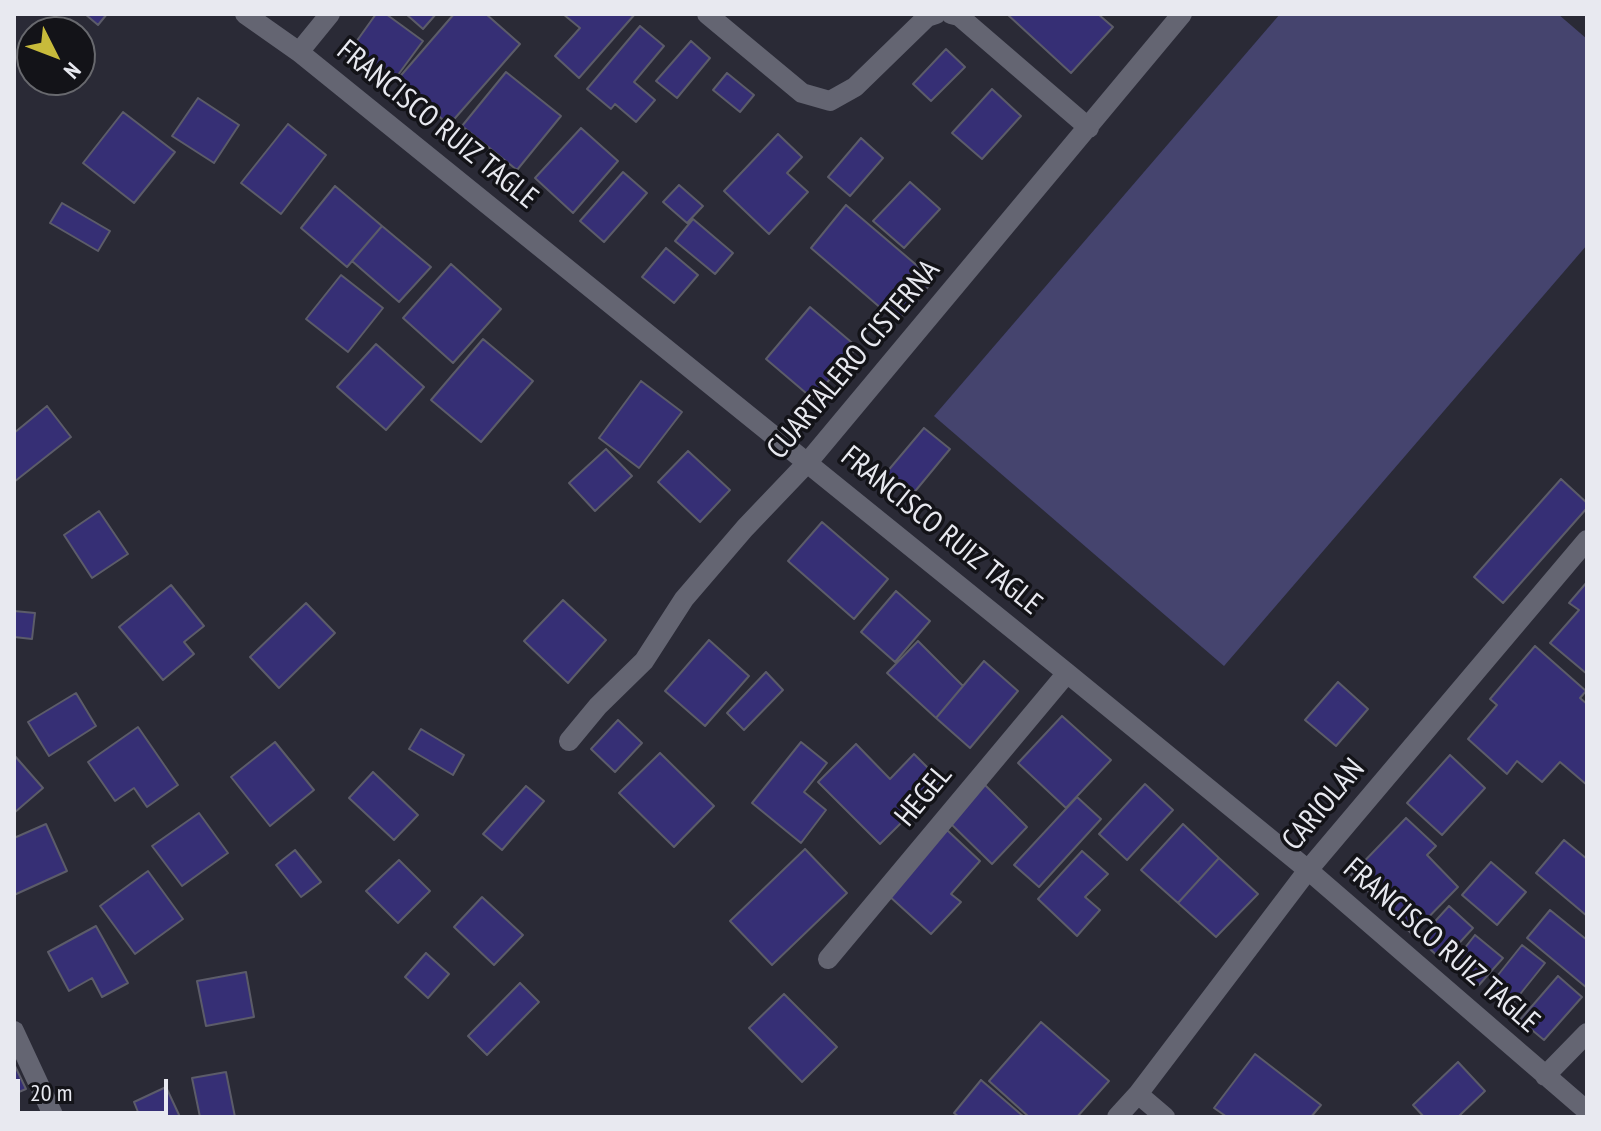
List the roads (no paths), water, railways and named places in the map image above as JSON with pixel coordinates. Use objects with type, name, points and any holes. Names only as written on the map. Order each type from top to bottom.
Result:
[{"type":"street","name":"FRANCISCO RUIZ TAGLE","points":[[245,14],[299,52],[1308,870],[1587,1111]]},
{"type":"street","points":[[299,52],[330,14]]},
{"type":"street","points":[[707,14],[802,93],[830,101],[855,87],[927,17],[936,14]]},
{"type":"street","points":[[951,14],[959,16],[1089,128]]},
{"type":"street","name":"CUARTALERO CISTERNA","points":[[569,741],[598,706],[644,661],[684,599],[745,528],[808,462],[1182,14]]},
{"type":"street","name":"CARIOLAN","points":[[1117,1117],[1138,1094],[1308,870],[1587,540]]},
{"type":"street","name":"HEGEL","points":[[828,959],[1067,673]]},
{"type":"street","points":[[14,1031],[54,1117]]},
{"type":"street","points":[[1545,1076],[1587,1033]]},
{"type":"street","points":[[1138,1094],[1165,1117]]}]
